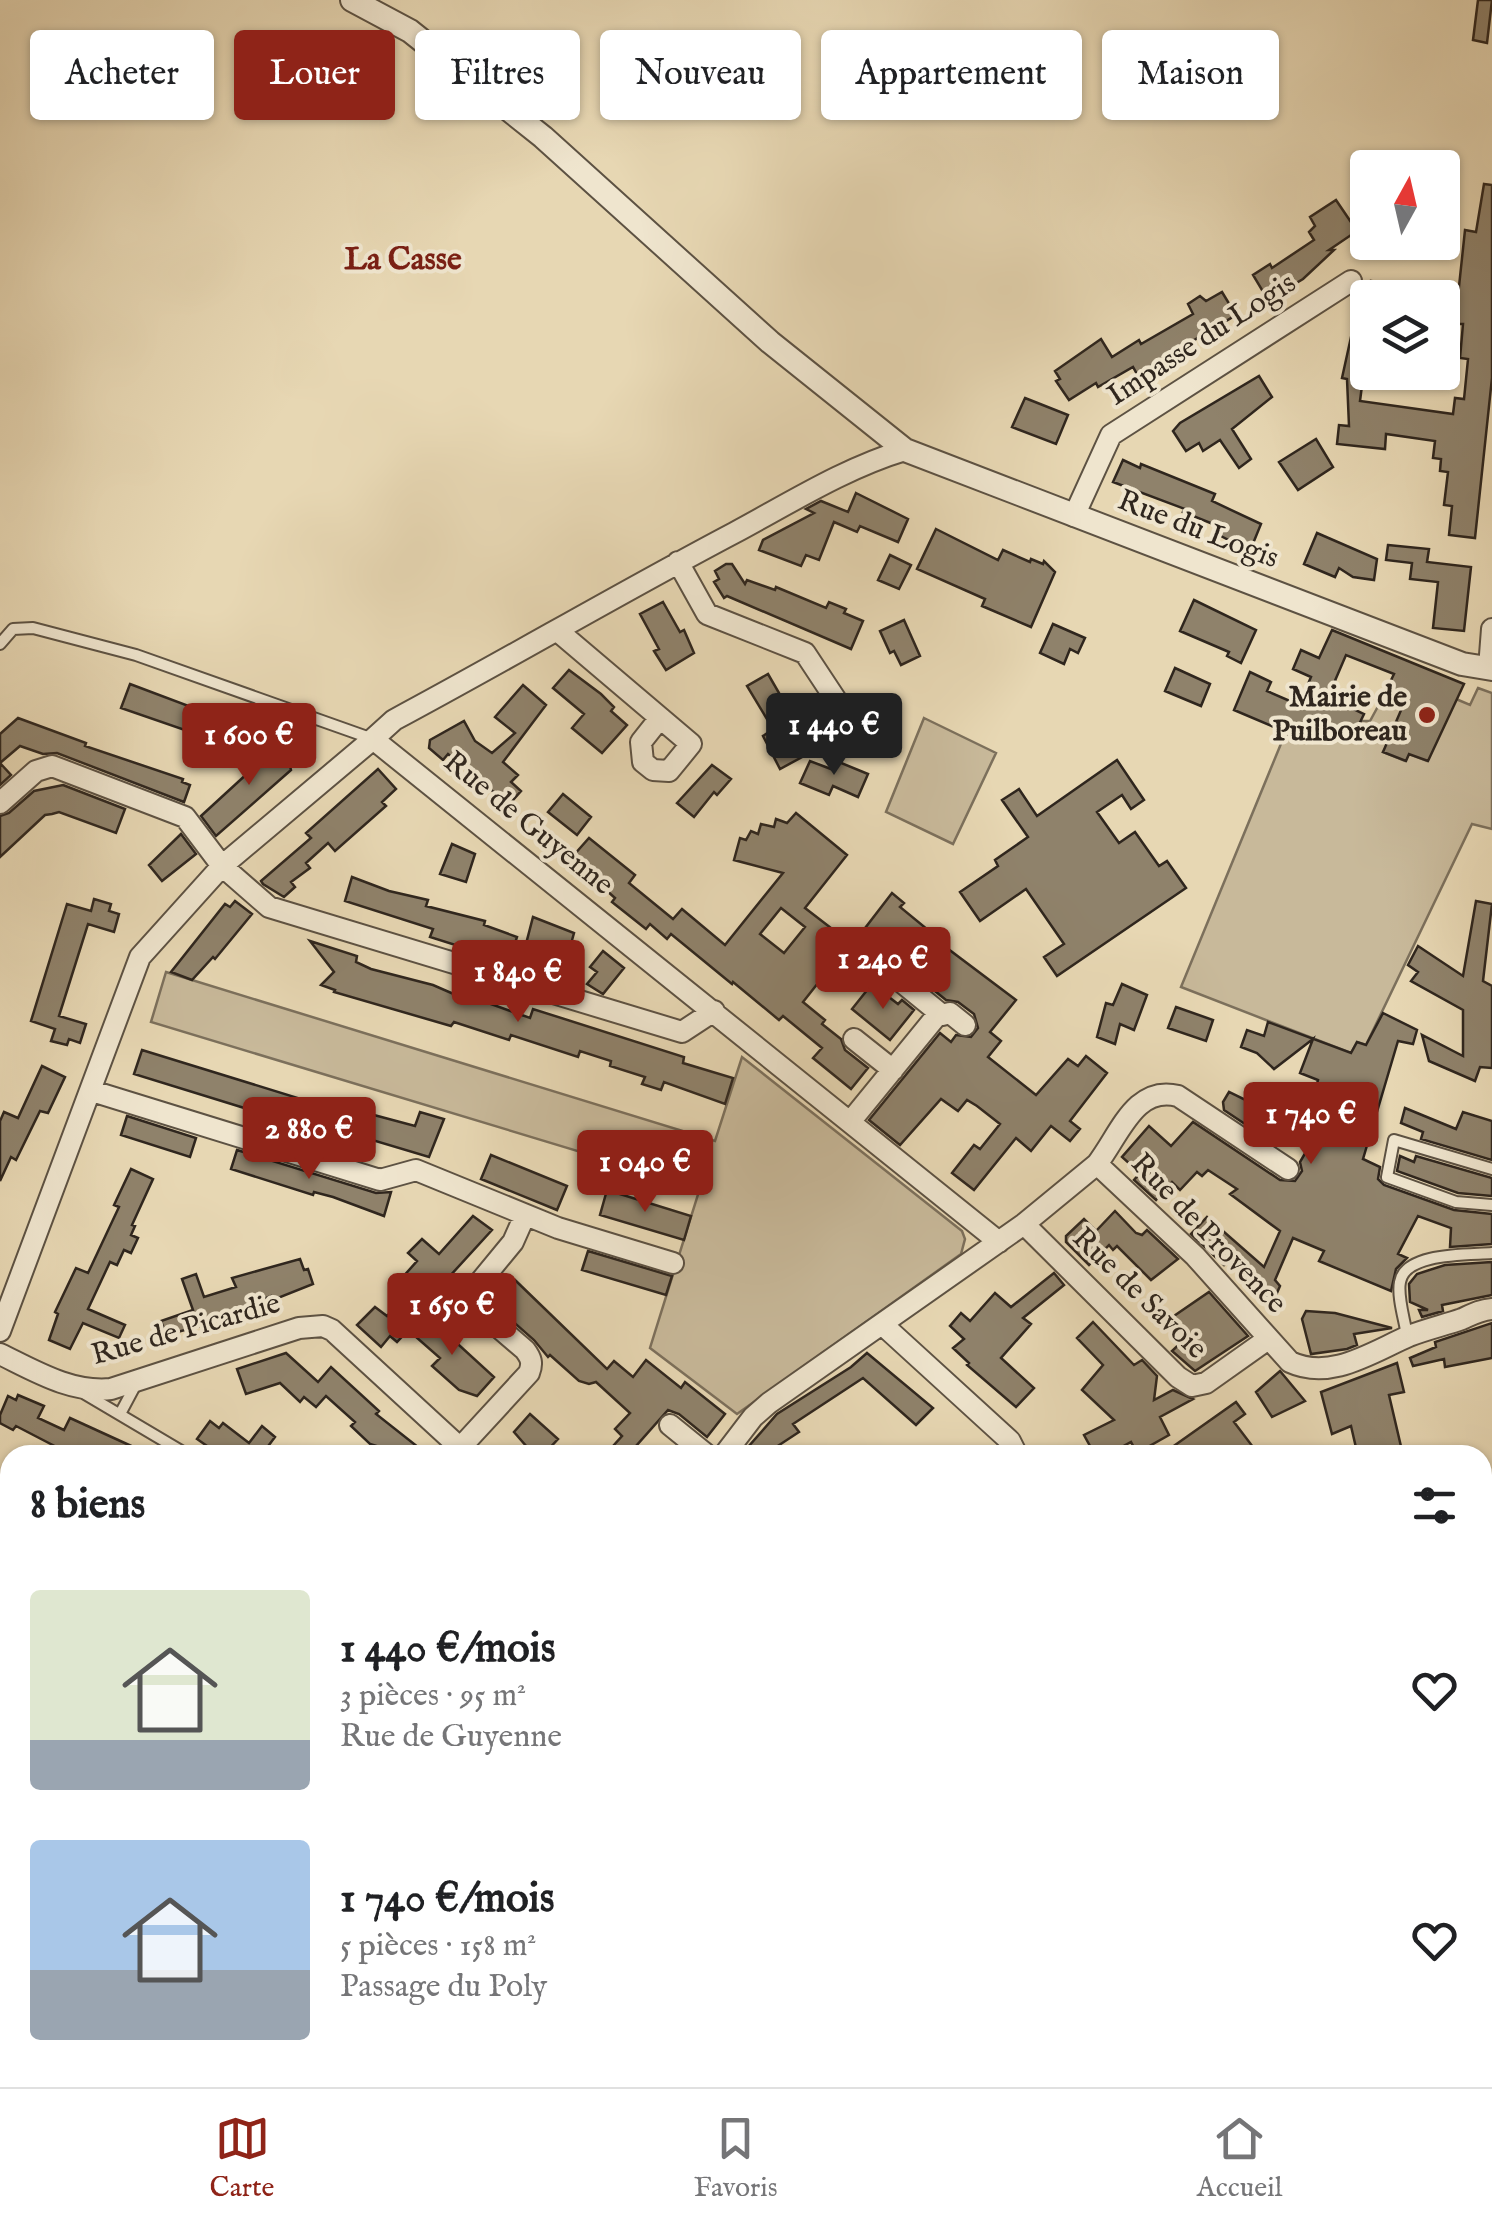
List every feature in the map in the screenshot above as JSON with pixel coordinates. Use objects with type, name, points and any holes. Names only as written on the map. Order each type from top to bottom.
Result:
[{"type":"street","name":"Rue du Logis","points":[[352,0],[410,31],[544,136],[770,342],[896,443],[1074,516],[1462,664],[1490,668]]},
{"type":"street","name":"Impasse du Logis","points":[[1074,516],[1111,435],[1350,282]]},
{"type":"street","points":[[0,1330],[140,957],[222,866],[394,720],[896,443]]},
{"type":"street","points":[[678,562],[706,614],[805,653],[842,709]]},
{"type":"street","points":[[1490,668],[1492,629]]},
{"type":"street","points":[[558,632],[660,718]]},
{"type":"street","name":"Rue de Guyenne","points":[[373,739],[999,1242]]},
{"type":"street","points":[[0,803],[36,771],[52,766],[185,817],[222,866],[269,907],[682,1032],[714,1011]]},
{"type":"street","points":[[904,984],[940,1012],[965,1025]]},
{"type":"street","points":[[850,1122],[940,1012]]},
{"type":"street","points":[[854,1039],[893,1070]]},
{"type":"street","points":[[92,1091],[380,1180],[416,1170],[558,1228],[673,1263]]},
{"type":"street","points":[[1097,1164],[1138,1104],[1147,1096],[1167,1093],[1178,1096],[1288,1169]]},
{"type":"street","name":"Rue de Provence","points":[[732,1445],[769,1403],[1024,1224],[1097,1164],[1195,1256],[1290,1362],[1314,1369],[1334,1367],[1478,1311],[1492,1310]]},
{"type":"street","points":[[470,1445],[532,1366],[525,1350],[476,1308],[471,1293],[514,1242],[525,1214]]},
{"type":"street","name":"Rue de Savoie","points":[[1024,1224],[1178,1377],[1192,1386],[1206,1383],[1268,1339]]},
{"type":"street","points":[[883,1325],[1012,1445]]},
{"type":"street","name":"Rue de Picardie","points":[[0,1354],[74,1388],[92,1391],[111,1389],[298,1328],[323,1326],[456,1445]]},
{"type":"street","points":[[670,1426],[694,1445]]},
{"type":"lane","points":[[0,644],[13,629],[34,628],[136,655],[373,739]]},
{"type":"lane","points":[[1492,1169],[1394,1140],[1387,1176],[1456,1202],[1492,1206]]},
{"type":"lane","points":[[1407,1337],[1400,1282],[1405,1271],[1427,1258],[1492,1253]]},
{"type":"lane","points":[[120,1414],[138,1380]]},
{"type":"lane","points":[[74,1388],[173,1445]]},
{"type":"shaded area","points":[[1478,688],[1492,693],[1492,829],[1472,824],[1366,1045],[1357,1042],[1351,1053],[1181,987],[1285,734],[1292,737],[1297,727],[1332,742],[1336,733],[1352,739],[1361,721],[1370,721],[1382,699],[1410,711],[1383,752],[1405,761],[1409,754],[1427,761],[1456,699],[1470,705]]},
{"type":"shaded area","points":[[924,718],[996,753],[953,844],[886,812]]},
{"type":"shaded area","points":[[166,972],[715,1141],[742,1057],[962,1231],[965,1239],[961,1254],[737,1414],[650,1348],[700,1188],[151,1022]]},
{"type":"building","points":[[1478,0],[1492,0],[1487,43],[1473,40]]},
{"type":"building","points":[[1484,184],[1492,185],[1492,378],[1475,538],[1449,535],[1452,506],[1444,505],[1448,472],[1440,471],[1441,459],[1433,458],[1435,441],[1386,434],[1385,449],[1337,444],[1339,425],[1349,426],[1347,379],[1342,378],[1350,342],[1350,390],[1361,390],[1360,401],[1453,414],[1455,398],[1464,399],[1468,359],[1460,358],[1463,324],[1460,280],[1465,230],[1476,232]]},
{"type":"building","points":[[1336,200],[1350,221],[1350,236],[1329,250],[1334,250],[1303,279],[1268,300],[1253,275],[1270,264],[1272,268],[1314,240],[1309,232],[1315,226],[1310,217]]},
{"type":"building","points":[[1222,292],[1236,315],[1171,354],[1175,360],[1157,371],[1153,365],[1137,374],[1133,367],[1069,400],[1056,381],[1060,379],[1055,371],[1101,339],[1112,357],[1193,314],[1188,304],[1200,296],[1206,301]]},
{"type":"building","points":[[1259,376],[1272,397],[1232,429],[1251,459],[1239,468],[1220,440],[1203,451],[1199,443],[1186,451],[1173,431],[1180,423]]},
{"type":"building","points":[[1025,398],[1068,415],[1056,444],[1012,427]]},
{"type":"building","points":[[1316,439],[1333,467],[1298,490],[1279,462]]},
{"type":"building","points":[[1123,460],[1215,494],[1212,501],[1261,524],[1250,551],[1215,533],[1218,526],[1183,512],[1185,509],[1113,482]]},
{"type":"building","points":[[856,493],[908,519],[898,542],[860,526],[857,532],[834,522],[819,560],[806,555],[801,566],[759,550],[763,540],[814,513],[806,509],[821,501],[848,512]]},
{"type":"building","points":[[936,529],[998,560],[1003,550],[1030,562],[1044,561],[1055,572],[1031,627],[982,606],[985,599],[917,569]]},
{"type":"building","points":[[1317,533],[1377,559],[1374,580],[1353,577],[1339,568],[1335,577],[1304,564]]},
{"type":"building","points":[[1388,545],[1429,549],[1427,562],[1471,567],[1464,631],[1433,628],[1438,582],[1410,579],[1412,563],[1386,560]]},
{"type":"building","points":[[890,555],[911,565],[899,589],[878,580]]},
{"type":"building","points":[[732,564],[745,584],[747,580],[775,590],[776,587],[826,608],[829,602],[846,609],[844,613],[863,621],[851,649],[724,598],[714,582],[719,579],[715,571]]},
{"type":"building","points":[[1194,600],[1256,630],[1241,663],[1227,656],[1229,652],[1180,631]]},
{"type":"building","points":[[663,602],[680,632],[684,630],[694,653],[666,670],[640,614]]},
{"type":"building","points":[[904,620],[920,656],[901,665],[894,651],[890,653],[880,631]]},
{"type":"building","points":[[1053,624],[1085,638],[1078,653],[1070,649],[1064,664],[1040,653]]},
{"type":"building","points":[[1332,630],[1464,684],[1428,761],[1409,754],[1406,761],[1383,752],[1402,708],[1382,699],[1394,674],[1346,655],[1328,697],[1364,714],[1352,739],[1336,733],[1332,742],[1291,725],[1300,738],[1234,710],[1250,672],[1271,682],[1267,691],[1299,705],[1311,677],[1293,669],[1301,650],[1319,658]]},
{"type":"building","points":[[1175,668],[1210,684],[1201,706],[1165,691]]},
{"type":"building","points":[[569,670],[601,694],[614,707],[611,711],[627,725],[602,753],[572,728],[584,714],[553,688]]},
{"type":"building","points":[[768,674],[786,705],[783,707],[791,737],[794,736],[804,756],[780,769],[763,736],[773,729],[747,686]]},
{"type":"building","points":[[130,684],[202,711],[209,717],[202,736],[121,708]]},
{"type":"building","points":[[523,685],[546,705],[503,762],[518,775],[511,782],[521,791],[505,809],[492,798],[496,794],[448,754],[443,760],[429,748],[430,740],[464,721],[475,741],[492,753],[515,733],[495,717]]},
{"type":"building","points":[[867,695],[891,705],[873,744],[854,735]]},
{"type":"building","points":[[18,718],[86,743],[85,746],[183,779],[190,785],[184,802],[57,753],[43,754],[20,746],[0,763],[0,734]]},
{"type":"building","points":[[284,742],[291,770],[216,836],[201,816],[262,760],[259,749]]},
{"type":"building","points":[[834,760],[868,774],[858,797],[833,786],[829,795],[800,783],[810,761],[831,769]]},
{"type":"building","points":[[1117,760],[1144,800],[1131,809],[1122,795],[1097,812],[1119,843],[1135,832],[1159,866],[1167,861],[1186,888],[1057,976],[1044,957],[1064,944],[1026,889],[980,921],[960,892],[998,866],[995,860],[1028,837],[1002,800],[1019,789],[1037,816]]},
{"type":"building","points":[[0,763],[11,775],[0,785]]},
{"type":"building","points":[[712,765],[731,779],[717,795],[714,792],[694,817],[677,803]]},
{"type":"building","points":[[378,769],[396,789],[382,802],[386,806],[335,851],[328,843],[306,863],[310,868],[291,882],[295,887],[284,897],[263,884],[261,881],[311,838],[306,833]]},
{"type":"building","points":[[63,785],[125,809],[116,833],[59,812],[45,815],[0,857],[0,816],[34,791]]},
{"type":"building","points":[[563,794],[591,817],[577,835],[548,812]]},
{"type":"building","points":[[796,813],[847,855],[805,908],[840,935],[862,932],[892,893],[904,903],[900,907],[931,936],[1016,1000],[990,1032],[1001,1041],[988,1057],[1036,1095],[1068,1059],[1078,1066],[1086,1056],[1107,1073],[1070,1121],[1080,1129],[1070,1141],[1051,1126],[1031,1151],[1016,1138],[974,1190],[952,1173],[974,1145],[980,1149],[1000,1124],[977,1106],[967,1100],[958,1111],[941,1099],[900,1145],[869,1120],[940,1033],[951,1042],[956,1035],[971,1037],[978,1028],[974,1014],[958,1002],[946,1000],[919,978],[926,969],[891,941],[880,954],[837,959],[803,1002],[825,1020],[822,1024],[841,1039],[845,1050],[868,1068],[851,1089],[813,1058],[822,1048],[783,1016],[779,1020],[671,934],[667,939],[650,924],[646,929],[612,902],[615,898],[606,890],[610,885],[573,856],[589,838],[635,875],[629,883],[673,919],[682,909],[725,945],[783,873],[734,860],[740,838],[746,840],[751,831],[758,834],[761,824],[774,827],[776,819],[787,823]],"holes":[[[781,908],[805,927],[784,953],[760,934]]]},
{"type":"building","points":[[181,834],[196,854],[162,881],[149,865]]},
{"type":"building","points":[[452,844],[475,854],[466,882],[440,874]]},
{"type":"building","points":[[352,877],[428,900],[426,906],[485,921],[484,925],[517,937],[509,962],[430,937],[433,929],[345,901]]},
{"type":"building","points":[[94,899],[111,904],[109,911],[119,914],[114,932],[88,924],[59,1016],[86,1024],[80,1043],[69,1039],[67,1045],[51,1041],[55,1029],[31,1021],[67,904],[91,911]]},
{"type":"building","points":[[235,901],[252,914],[215,959],[192,980],[171,972],[225,904],[230,907]]},
{"type":"building","points":[[1476,901],[1492,904],[1483,981],[1492,986],[1492,1068],[1480,1067],[1475,1081],[1429,1061],[1422,1035],[1463,1056],[1463,1010],[1411,981],[1418,972],[1408,965],[1418,946],[1463,976]]},
{"type":"building","points":[[533,917],[574,933],[569,951],[550,944],[548,951],[526,944]]},
{"type":"building","points":[[310,941],[357,956],[356,962],[371,969],[433,985],[465,999],[466,995],[530,1018],[533,1009],[684,1057],[683,1063],[733,1078],[725,1104],[664,1082],[661,1090],[642,1084],[645,1077],[580,1051],[578,1057],[511,1035],[509,1040],[454,1022],[451,1026],[334,992],[321,985],[334,972]]},
{"type":"building","points":[[603,951],[624,968],[603,994],[587,984],[597,972],[590,967]]},
{"type":"building","points":[[872,984],[898,1004],[902,1000],[914,1010],[890,1040],[852,1009]]},
{"type":"building","points":[[1122,984],[1147,995],[1134,1030],[1120,1024],[1115,1044],[1097,1037],[1106,1003],[1113,1005]]},
{"type":"building","points":[[1176,1007],[1213,1020],[1206,1041],[1168,1028]]},
{"type":"building","points":[[1383,1013],[1417,1030],[1413,1044],[1398,1041],[1363,1159],[1380,1167],[1378,1179],[1384,1185],[1454,1210],[1492,1214],[1492,1244],[1450,1247],[1451,1228],[1418,1216],[1398,1254],[1407,1258],[1396,1269],[1391,1291],[1319,1261],[1324,1251],[1293,1238],[1275,1280],[1280,1286],[1273,1302],[1229,1260],[1224,1265],[1191,1234],[1207,1217],[1264,1267],[1280,1231],[1230,1194],[1237,1189],[1208,1170],[1202,1176],[1197,1172],[1180,1190],[1172,1182],[1156,1200],[1134,1180],[1140,1173],[1122,1157],[1149,1126],[1171,1146],[1193,1122],[1280,1180],[1295,1181],[1302,1171],[1300,1162],[1314,1138],[1285,1130],[1275,1144],[1224,1110],[1223,1102],[1229,1092],[1272,1113],[1277,1104],[1308,1117],[1318,1080],[1300,1073],[1313,1039],[1274,1069],[1257,1053],[1241,1047],[1247,1030],[1264,1036],[1268,1022],[1351,1053],[1357,1042],[1366,1045]]},
{"type":"building","points":[[142,1050],[330,1108],[322,1132],[134,1074]]},
{"type":"building","points":[[42,1066],[65,1077],[48,1113],[40,1111],[16,1160],[11,1157],[0,1181],[0,1121],[4,1112],[18,1118]]},
{"type":"building","points":[[1405,1108],[1456,1129],[1463,1112],[1492,1121],[1492,1160],[1421,1139],[1423,1132],[1401,1123]]},
{"type":"building","points":[[359,1111],[415,1126],[420,1112],[444,1119],[429,1157],[352,1134]]},
{"type":"building","points":[[127,1116],[196,1138],[190,1157],[121,1135]]},
{"type":"building","points":[[237,1150],[376,1193],[391,1192],[384,1216],[333,1197],[314,1192],[313,1195],[231,1169]]},
{"type":"building","points":[[491,1155],[567,1186],[557,1210],[481,1179]]},
{"type":"building","points":[[1400,1156],[1414,1162],[1416,1156],[1492,1178],[1492,1196],[1458,1193],[1397,1171]]},
{"type":"building","points":[[131,1169],[153,1179],[132,1225],[135,1226],[131,1235],[138,1238],[131,1253],[124,1250],[117,1265],[110,1262],[88,1309],[125,1325],[119,1338],[83,1323],[70,1349],[49,1340],[58,1314],[55,1312],[76,1268],[88,1273],[119,1207],[114,1205]]},
{"type":"building","points":[[607,1190],[691,1216],[684,1240],[600,1215]]},
{"type":"building","points":[[1115,1211],[1136,1233],[1142,1235],[1147,1230],[1178,1259],[1151,1280],[1117,1246],[1113,1250],[1109,1245],[1089,1265],[1066,1242],[1066,1236],[1084,1219],[1096,1231]]},
{"type":"building","points":[[473,1216],[492,1230],[427,1301],[402,1278],[417,1261],[408,1253],[422,1239],[439,1254]]},
{"type":"building","points":[[588,1251],[672,1276],[666,1295],[582,1270]]},
{"type":"building","points":[[300,1259],[313,1284],[273,1300],[271,1296],[211,1320],[212,1323],[166,1335],[161,1321],[193,1310],[182,1279],[196,1274],[204,1297],[236,1287],[232,1278]]},
{"type":"building","points":[[1492,1262],[1492,1295],[1442,1305],[1443,1311],[1422,1317],[1419,1310],[1428,1310],[1410,1302],[1409,1284],[1417,1274],[1445,1265]]},
{"type":"building","points":[[1054,1273],[1064,1285],[1023,1318],[1031,1324],[1001,1358],[1034,1388],[1016,1407],[953,1348],[964,1339],[950,1326],[961,1313],[970,1321],[995,1293],[1011,1307]]},
{"type":"building","points":[[515,1280],[607,1369],[614,1361],[633,1377],[646,1360],[681,1388],[685,1382],[725,1414],[707,1437],[668,1410],[637,1445],[614,1445],[622,1436],[615,1429],[630,1413],[596,1382],[579,1381],[548,1357],[493,1304]]},
{"type":"building","points":[[1209,1292],[1248,1336],[1195,1371],[1172,1351],[1187,1337],[1171,1318]]},
{"type":"building","points":[[375,1307],[387,1316],[391,1312],[410,1328],[397,1342],[390,1336],[381,1347],[357,1325]]},
{"type":"building","points":[[1306,1311],[1335,1313],[1392,1328],[1354,1334],[1357,1345],[1347,1349],[1311,1354],[1302,1319]]},
{"type":"building","points":[[424,1313],[494,1377],[477,1396],[459,1390],[432,1366],[440,1358],[408,1330]]},
{"type":"building","points":[[1093,1322],[1134,1365],[1142,1360],[1157,1376],[1154,1400],[1173,1390],[1193,1399],[1160,1417],[1169,1435],[1151,1445],[1090,1445],[1084,1435],[1114,1420],[1082,1390],[1103,1365],[1077,1338]]},
{"type":"building","points":[[1492,1323],[1492,1358],[1445,1367],[1444,1359],[1413,1366],[1410,1358],[1436,1347],[1435,1342]]},
{"type":"building","points":[[286,1353],[318,1382],[331,1367],[379,1411],[376,1414],[415,1445],[370,1444],[351,1426],[355,1422],[326,1396],[316,1407],[304,1397],[300,1402],[280,1383],[246,1394],[237,1369]]},
{"type":"building","points":[[867,1353],[933,1408],[916,1425],[863,1378],[793,1424],[799,1432],[779,1445],[750,1445],[777,1414]]},
{"type":"building","points":[[1397,1363],[1404,1392],[1389,1395],[1401,1445],[1355,1445],[1351,1426],[1332,1434],[1321,1392]]},
{"type":"building","points":[[1280,1371],[1305,1401],[1272,1417],[1256,1392]]},
{"type":"building","points":[[18,1395],[44,1406],[38,1418],[64,1430],[70,1418],[129,1445],[53,1445],[16,1426],[13,1430],[0,1423],[0,1415],[8,1396],[16,1400]]},
{"type":"building","points":[[1236,1402],[1245,1414],[1234,1422],[1251,1445],[1175,1445]]},
{"type":"building","points":[[530,1414],[558,1439],[552,1445],[525,1445],[514,1432]]},
{"type":"building","points":[[210,1421],[219,1428],[223,1423],[249,1443],[262,1426],[275,1437],[269,1445],[206,1445],[197,1439]]},
{"type":"place","name":"Mairie de Puilboreau","points":[[1427,715]]},
{"type":"district","name":"La Casse","points":[[403,260]]}]
